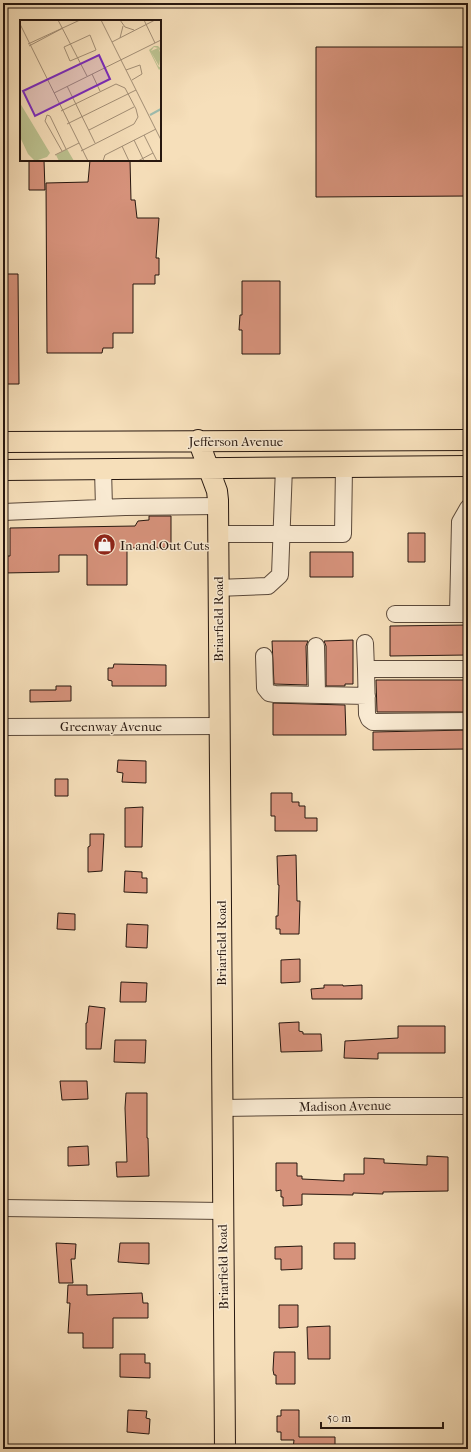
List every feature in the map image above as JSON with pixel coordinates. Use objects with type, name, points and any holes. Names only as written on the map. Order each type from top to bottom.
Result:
[{"type":"main road","name":"Briarfield Road","points":[[198,440],[217,491],[218,506],[217,588],[225,1449]]},
{"type":"main road","name":"Jefferson Avenue","points":[[3,442],[468,440]]},
{"type":"main road","name":"Jefferson Avenue","points":[[3,470],[468,466]]},
{"type":"street","points":[[217,588],[268,586],[280,574],[282,488],[284,467]]},
{"type":"street","points":[[218,534],[344,534],[344,467]]},
{"type":"street","points":[[103,469],[104,508]]},
{"type":"street","points":[[3,512],[218,506]]},
{"type":"street","points":[[395,614],[463,614],[464,563],[460,522],[468,508]]},
{"type":"street","points":[[365,643],[367,714],[369,719],[373,722],[468,721]]},
{"type":"street","points":[[316,646],[317,694]]},
{"type":"street","points":[[264,656],[265,688],[269,693],[367,696]]},
{"type":"street","points":[[366,669],[468,669]]},
{"type":"street","name":"Greenway Avenue","points":[[3,727],[219,726]]},
{"type":"street","name":"Madison Avenue","points":[[222,1108],[468,1106]]},
{"type":"street","points":[[3,1208],[222,1211]]},
{"type":"building","points":[[316,47],[468,47],[468,196],[316,197]]},
{"type":"building","points":[[29,161],[44,161],[45,190],[29,190]]},
{"type":"building","points":[[90,161],[130,161],[131,200],[135,200],[137,218],[159,218],[156,258],[159,258],[159,275],[155,275],[155,284],[133,284],[133,333],[113,333],[113,348],[103,348],[102,353],[47,353],[46,183],[88,182]]},
{"type":"building","points":[[3,274],[18,274],[19,384],[3,384]]},
{"type":"building","points":[[242,281],[280,281],[280,354],[242,354],[242,330],[239,330],[240,315],[242,315]]},
{"type":"building","points":[[149,516],[171,516],[171,548],[127,548],[127,585],[87,585],[87,555],[59,555],[59,572],[3,573],[3,556],[10,556],[10,528],[135,526],[138,521],[149,520]]},
{"type":"building","points":[[408,533],[425,533],[425,562],[408,562]]},
{"type":"building","points":[[310,552],[353,552],[353,577],[310,577]]},
{"type":"building","points":[[468,625],[468,655],[390,656],[390,626]]},
{"type":"building","points":[[353,640],[353,684],[345,684],[345,686],[326,686],[326,646],[324,641]]},
{"type":"building","points":[[272,641],[308,641],[306,646],[307,685],[274,684]]},
{"type":"building","points":[[114,664],[166,665],[166,686],[112,686],[112,681],[108,680],[108,668],[113,668]]},
{"type":"building","points":[[376,680],[468,680],[468,712],[377,712]]},
{"type":"building","points":[[56,686],[71,686],[71,701],[30,702],[30,690],[56,690]]},
{"type":"building","points":[[273,703],[345,705],[346,735],[273,735]]},
{"type":"building","points":[[468,730],[468,749],[373,750],[373,732]]},
{"type":"building","points":[[118,760],[146,761],[146,783],[122,782],[123,773],[117,772]]},
{"type":"building","points":[[55,779],[68,779],[68,796],[55,796]]},
{"type":"building","points":[[271,793],[292,793],[292,802],[299,802],[299,806],[305,806],[305,818],[317,818],[317,831],[275,831],[275,816],[271,816]]},
{"type":"building","points":[[143,807],[142,847],[125,847],[125,808]]},
{"type":"building","points":[[90,834],[104,834],[102,871],[88,872],[88,847],[90,846]]},
{"type":"building","points":[[296,855],[297,901],[300,901],[299,934],[280,934],[280,929],[276,929],[279,885],[277,856]]},
{"type":"building","points":[[125,871],[142,872],[142,878],[147,878],[147,893],[124,892]]},
{"type":"building","points":[[58,913],[75,914],[75,930],[57,929]]},
{"type":"building","points":[[127,924],[148,925],[147,948],[126,947]]},
{"type":"building","points":[[300,959],[300,982],[281,983],[281,960]]},
{"type":"building","points":[[121,982],[147,983],[146,1002],[120,1002]]},
{"type":"building","points":[[324,985],[362,985],[362,999],[312,999],[311,989],[324,988]]},
{"type":"building","points":[[89,1006],[105,1008],[101,1049],[86,1049],[86,1023]]},
{"type":"building","points":[[299,1022],[299,1031],[303,1032],[303,1034],[321,1034],[322,1051],[281,1052],[279,1023]]},
{"type":"building","points":[[398,1026],[445,1026],[445,1053],[378,1053],[378,1059],[344,1058],[345,1041],[398,1038]]},
{"type":"building","points":[[115,1040],[146,1040],[145,1063],[114,1062]]},
{"type":"building","points":[[60,1081],[87,1081],[88,1099],[62,1100]]},
{"type":"building","points":[[126,1093],[147,1093],[149,1176],[117,1177],[116,1162],[127,1162],[125,1108]]},
{"type":"building","points":[[88,1146],[89,1165],[68,1166],[68,1147]]},
{"type":"building","points":[[427,1156],[448,1157],[448,1191],[383,1192],[383,1194],[353,1193],[353,1195],[302,1194],[302,1205],[283,1206],[281,1190],[276,1191],[276,1163],[297,1163],[297,1176],[302,1176],[302,1179],[344,1181],[344,1174],[364,1174],[364,1158],[384,1159],[384,1163],[427,1165]]},
{"type":"building","points":[[56,1243],[76,1244],[75,1259],[71,1259],[73,1283],[59,1283]]},
{"type":"building","points":[[120,1243],[149,1243],[149,1264],[118,1262]]},
{"type":"building","points":[[334,1243],[355,1243],[355,1259],[334,1259]]},
{"type":"building","points":[[302,1246],[302,1269],[281,1270],[281,1259],[275,1259],[275,1247]]},
{"type":"building","points":[[68,1285],[87,1285],[87,1295],[142,1293],[143,1303],[148,1303],[148,1318],[113,1318],[113,1348],[83,1348],[83,1333],[68,1333],[70,1303],[67,1303]]},
{"type":"building","points":[[279,1305],[298,1305],[298,1327],[279,1328]]},
{"type":"building","points":[[330,1326],[330,1359],[308,1359],[307,1327]]},
{"type":"building","points":[[274,1352],[295,1352],[295,1384],[276,1384],[276,1375],[274,1375],[273,1370]]},
{"type":"building","points":[[120,1354],[145,1354],[145,1363],[150,1363],[150,1378],[120,1377]]},
{"type":"building","points":[[128,1410],[147,1411],[146,1418],[150,1419],[149,1434],[127,1432]]},
{"type":"building","points":[[281,1410],[299,1410],[299,1437],[335,1437],[335,1449],[293,1449],[294,1440],[281,1440],[281,1432],[277,1432],[277,1416],[281,1416]]},
{"type":"place","name":"In and Out Cuts","points":[[104,545]]}]
